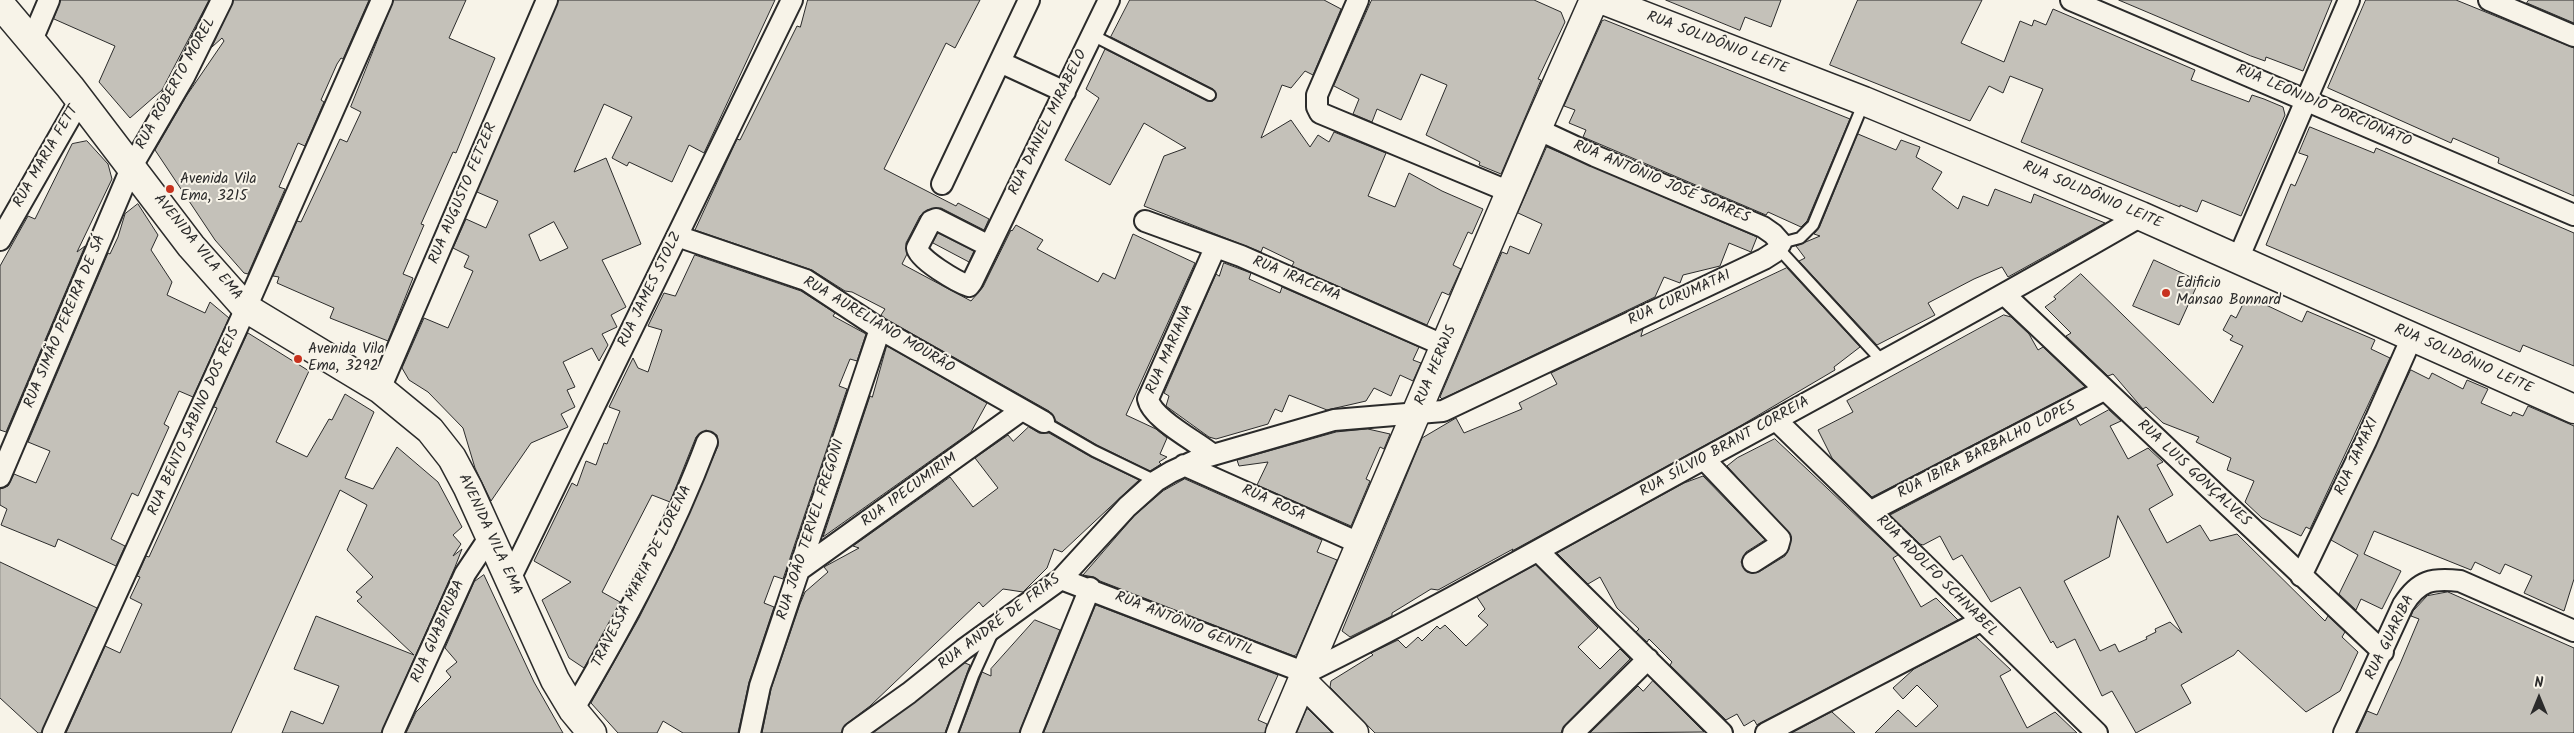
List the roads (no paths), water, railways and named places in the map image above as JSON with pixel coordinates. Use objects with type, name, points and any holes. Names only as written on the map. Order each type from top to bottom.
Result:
[{"type":"main road","name":"RUA HERWIS","points":[[1280,733],[1362,544],[1510,192],[1594,0]]},
{"type":"main road","name":"RUA SOLIDÔNIO LEITE","points":[[1603,0],[1864,101],[2141,216],[2574,409]]},
{"type":"main road","name":"AVENIDA VILA EMA","points":[[0,4],[32,40],[80,100],[191,246],[246,308],[380,388],[430,430],[452,458],[491,535],[555,680],[573,710],[592,733]]},
{"type":"main road","points":[[1304,677],[1354,733]]},
{"type":"street","points":[[32,40],[49,0]]},
{"type":"street","name":"RUA ROBERTO MOREL","points":[[132,166],[184,77],[222,0]]},
{"type":"street","name":"RUA BENTO SABINO DOS REIS","points":[[54,733],[246,308],[382,0]]},
{"type":"street","name":"RUA AUGUSTO FETZER","points":[[380,388],[548,0]]},
{"type":"street","name":"RUA JAMES STOLZ","points":[[510,579],[792,0]]},
{"type":"street","points":[[942,184],[1029,0]]},
{"type":"street","name":"RUA DANIEL MIRABELO","points":[[989,246],[1109,0]]},
{"type":"street","points":[[1358,0],[1317,95],[1317,107],[1320,112],[1510,192]]},
{"type":"street","name":"RUA LEONIDIO PORCIONATO","points":[[2071,0],[2574,215]]},
{"type":"street","points":[[2238,259],[2350,0]]},
{"type":"street","points":[[2489,0],[2574,36]]},
{"type":"street","points":[[1000,62],[1065,92]]},
{"type":"street","name":"RUA MARIA FETT","points":[[0,240],[80,100]]},
{"type":"street","name":"RUA ANTÔNIO JOSÉ SOARES","points":[[1537,129],[1595,156],[1763,227],[1774,234],[1780,245]]},
{"type":"street","name":"RUA SIMÃO PEREIRA DE SÁ","points":[[0,477],[132,166]]},
{"type":"street","name":"RUA SÍLVIO BRANT CORREIA","points":[[1304,677],[2005,295],[2141,216]]},
{"type":"street","name":"RUA IRACEMA","points":[[1145,221],[1241,256],[1445,346]]},
{"type":"street","name":"RUA AURELIANO MOURÃO","points":[[677,236],[806,280],[880,328],[1044,422]]},
{"type":"street","name":"RUA CURUMATAI","points":[[1417,412],[1443,411],[1487,391],[1764,259],[1780,245]]},
{"type":"street","name":"RUA MARIANA","points":[[1213,455],[1158,418],[1153,412],[1148,399],[1215,248]]},
{"type":"street","name":"RUA LUIS GONÇALVES","points":[[2005,295],[2383,652]]},
{"type":"street","name":"RUA JOÃO TERVEL FREGONI","points":[[750,733],[760,686],[880,328]]},
{"type":"street","name":"RUA JAMAXI","points":[[2301,576],[2366,441],[2412,338]]},
{"type":"street","name":"RUA IBIRA BARBALHO LOPES","points":[[1870,511],[2104,390]]},
{"type":"street","name":"RUA IPECUMIRIM","points":[[798,571],[1022,410]]},
{"type":"street","name":"RUA ANDRÉ DE FRIAS","points":[[853,733],[1062,579],[1127,507],[1156,481],[1184,466],[1213,455],[1334,420],[1417,412]]},
{"type":"street","name":"RUA ADOLFO SCHNABEL","points":[[1776,420],[2097,733]]},
{"type":"street","name":"TRAVESSA MARIA DE LORENA","points":[[573,710],[601,664],[657,556],[682,504],[707,442]]},
{"type":"street","points":[[1704,459],[1780,539],[1778,546],[1753,562]]},
{"type":"street","name":"RUA ROSA","points":[[1184,466],[1362,544]]},
{"type":"street","name":"RUA GUABIRUBA","points":[[393,733],[465,574],[491,535]]},
{"type":"street","points":[[1538,551],[1722,733]]},
{"type":"street","name":"RUA ANTÔNIO GENTIL","points":[[1062,579],[1090,588],[1304,677]]},
{"type":"street","name":"RUA GUARIBA","points":[[2344,733],[2410,595],[2416,588],[2432,580],[2460,581],[2574,631]]},
{"type":"street","points":[[1031,733],[1090,588]]},
{"type":"street","points":[[1766,733],[1981,621]]},
{"type":"street","points":[[1573,733],[1648,660]]},
{"type":"lane","points":[[1092,35],[1210,95]]},
{"type":"lane","name":"RUA CURUMATAI","points":[[1780,245],[1800,238],[1813,224],[1864,101]]},
{"type":"lane","name":"RUA ANTÔNIO JOSÉ SOARES","points":[[1780,245],[1883,362]]},
{"type":"lane","points":[[1044,422],[1078,443],[1156,481]]},
{"type":"lane","points":[[952,733],[973,676],[995,628]]},
{"type":"place","name":"Avenida Vila Ema, 3215","points":[[170,189]]},
{"type":"place","name":"Edificio Mansao Bonnard","points":[[2166,293]]},
{"type":"place","name":"Avenida Vila Ema, 3292","points":[[298,359]]}]
